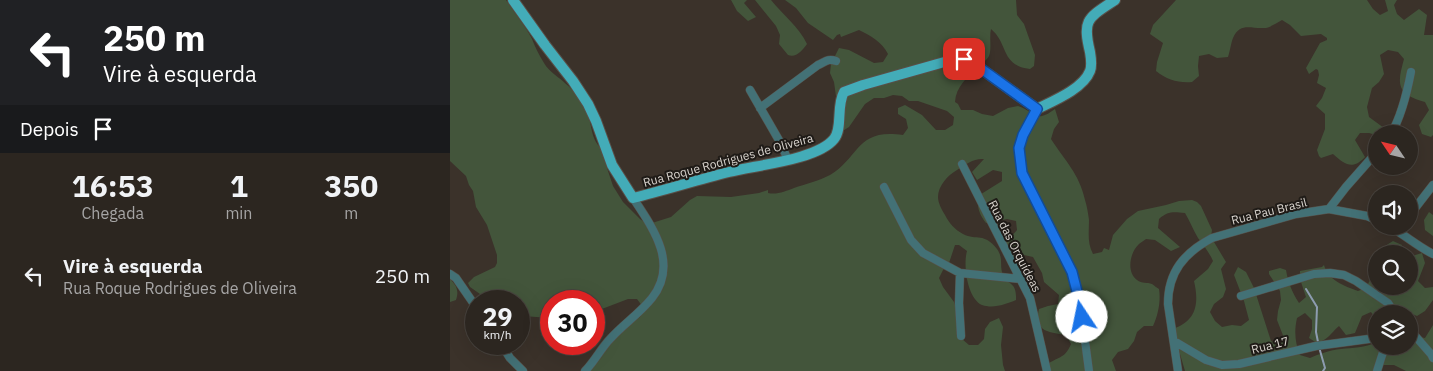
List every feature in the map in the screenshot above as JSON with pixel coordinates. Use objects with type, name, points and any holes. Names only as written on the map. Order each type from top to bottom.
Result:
[{"type":"main road","points":[[512,0],[588,104],[596,120],[612,166],[633,198]]},
{"type":"main road","points":[[1037,109],[1067,94],[1086,77],[1091,65],[1091,55],[1086,38],[1087,22],[1094,13],[1115,0]]},
{"type":"main road","name":"Rua Roque Rodrigues de Oliveira","points":[[633,198],[729,172],[788,160],[821,149],[833,140],[838,132],[839,104],[844,92],[955,59],[964,59],[976,65],[1037,109]]},
{"type":"street","points":[[760,108],[818,66],[831,59],[836,61]]},
{"type":"street","points":[[1395,125],[1400,116],[1411,72]]},
{"type":"street","points":[[750,90],[780,142],[788,160]]},
{"type":"street","points":[[1037,109],[1023,135],[1019,148],[1022,173],[1072,272],[1080,303],[1089,371]]},
{"type":"street","points":[[1330,209],[1368,162]]},
{"type":"street","name":"Rua das Orquídeas","points":[[962,164],[1030,298],[1046,371]]},
{"type":"street","points":[[1418,204],[1433,184]]},
{"type":"street","points":[[884,187],[911,240],[923,253],[960,273],[1021,279]]},
{"type":"street","points":[[585,371],[610,339],[652,298],[662,284],[665,269],[653,227],[633,198]]},
{"type":"street","name":"Rua Pau Brasil","points":[[1174,341],[1168,293],[1177,267],[1194,249],[1212,238],[1296,214],[1330,209],[1368,216]]},
{"type":"street","points":[[1405,235],[1411,242],[1433,254]]},
{"type":"street","points":[[960,273],[960,336]]},
{"type":"street","points":[[1241,296],[1314,274],[1330,273],[1344,275],[1356,281],[1389,305]]},
{"type":"street","points":[[450,274],[456,278],[465,291]]},
{"type":"street","name":"Rua 17","points":[[1174,341],[1206,360],[1222,364],[1240,364],[1316,346],[1368,339]]},
{"type":"street","points":[[1174,341],[1178,371]]},
{"type":"street","points":[[1418,341],[1432,354],[1433,358]]},
{"type":"street","points":[[508,355],[523,371]]},
{"type":"street","points":[[1377,371],[1382,355]]},
{"type":"green space","points":[[450,0],[506,0],[526,29],[546,66],[577,95],[589,118],[594,138],[600,147],[613,186],[623,202],[647,224],[671,217],[697,196],[731,197],[768,190],[768,193],[778,193],[826,177],[840,168],[867,140],[888,134],[903,135],[908,128],[906,119],[898,114],[898,108],[905,105],[922,115],[936,130],[945,130],[953,125],[954,117],[947,111],[918,101],[909,101],[902,96],[893,95],[884,98],[874,98],[865,104],[849,127],[841,132],[834,82],[830,73],[831,64],[839,48],[849,50],[874,63],[883,62],[888,54],[872,37],[859,30],[841,37],[840,34],[837,35],[833,40],[808,23],[796,8],[785,0],[1016,0],[1017,15],[1024,24],[1035,55],[1034,66],[1030,69],[1020,67],[1009,59],[997,35],[991,29],[989,56],[963,83],[957,92],[955,102],[961,110],[973,110],[993,116],[1008,108],[1018,106],[1039,116],[1043,116],[1055,109],[1059,122],[1054,129],[1051,139],[1079,182],[1087,207],[1089,242],[1093,254],[1102,252],[1104,248],[1109,250],[1113,235],[1127,219],[1138,211],[1179,201],[1192,200],[1201,206],[1212,230],[1211,237],[1226,262],[1221,269],[1226,289],[1223,297],[1214,304],[1210,312],[1215,321],[1222,327],[1241,326],[1249,320],[1234,275],[1238,267],[1246,272],[1254,288],[1271,341],[1280,345],[1284,338],[1277,320],[1281,300],[1280,291],[1269,271],[1280,268],[1286,270],[1294,295],[1299,303],[1306,297],[1300,279],[1300,271],[1324,265],[1329,275],[1342,285],[1358,291],[1366,288],[1368,284],[1368,295],[1418,295],[1418,281],[1425,288],[1433,287],[1433,300],[1425,311],[1418,315],[1418,305],[1368,305],[1368,313],[1362,316],[1355,333],[1346,335],[1339,326],[1327,338],[1317,343],[1309,338],[1312,320],[1305,313],[1297,318],[1297,346],[1300,355],[1310,358],[1333,350],[1368,345],[1368,355],[1418,355],[1418,337],[1425,338],[1433,325],[1433,371],[1406,371],[1394,365],[1384,365],[1373,371],[1185,371],[1175,337],[1175,328],[1182,325],[1192,315],[1196,303],[1194,281],[1208,269],[1213,261],[1196,235],[1185,213],[1174,212],[1168,213],[1159,219],[1158,228],[1180,247],[1171,251],[1155,240],[1146,239],[1133,252],[1130,262],[1131,272],[1137,280],[1152,284],[1159,289],[1159,308],[1153,326],[1144,326],[1137,332],[1134,341],[1128,349],[1118,352],[1112,360],[1116,371],[1045,371],[1044,367],[1063,356],[1071,344],[1066,335],[1048,332],[1040,327],[1038,322],[1039,309],[1058,304],[1059,295],[1044,282],[1042,273],[1033,257],[1024,255],[1015,258],[1008,252],[1005,244],[1017,230],[1016,221],[1007,219],[986,223],[982,217],[978,207],[978,196],[1002,181],[1002,172],[993,170],[977,180],[972,172],[984,159],[980,159],[973,160],[947,178],[938,193],[939,202],[941,209],[952,226],[968,236],[988,240],[997,249],[1003,275],[1015,289],[1016,300],[1000,306],[982,305],[977,301],[967,281],[967,251],[959,245],[955,245],[949,263],[939,278],[954,302],[962,339],[969,345],[978,345],[984,339],[985,329],[990,322],[999,318],[1003,327],[1001,345],[1005,371],[585,371],[595,355],[605,355],[605,339],[640,317],[643,307],[637,299],[628,299],[605,308],[605,290],[540,290],[540,317],[530,317],[530,290],[474,290],[470,287],[468,283],[474,277],[495,267],[497,255],[487,225],[476,207],[473,191],[466,176],[450,161]]},
{"type":"green space","points":[[731,0],[747,0],[744,3],[756,17],[748,21],[737,11]]},
{"type":"green space","points":[[755,0],[771,0],[804,38],[807,44],[801,51],[794,56],[788,55],[779,44],[780,35],[776,26]]},
{"type":"green space","points":[[1176,0],[1367,0],[1380,15],[1388,11],[1385,0],[1397,0],[1394,5],[1397,14],[1404,20],[1419,9],[1427,15],[1424,35],[1433,35],[1433,135],[1431,137],[1422,134],[1419,125],[1429,110],[1425,102],[1408,95],[1401,87],[1400,75],[1404,59],[1398,52],[1388,50],[1380,55],[1384,74],[1372,88],[1367,107],[1369,117],[1380,125],[1368,125],[1368,133],[1360,133],[1355,140],[1365,157],[1353,165],[1341,161],[1333,154],[1321,158],[1317,150],[1325,129],[1325,114],[1316,106],[1326,88],[1317,83],[1318,70],[1316,69],[1309,74],[1306,68],[1320,43],[1327,40],[1327,38],[1321,34],[1301,36],[1282,20],[1266,28],[1242,28],[1233,38],[1228,57],[1217,58],[1209,54],[1199,56],[1199,76],[1192,82],[1182,82],[1164,77],[1156,71],[1163,43],[1150,34],[1153,25]]},
{"type":"green space","points":[[1429,212],[1433,215],[1433,236],[1425,230],[1424,220]]},
{"type":"green space","points":[[1393,241],[1402,245],[1387,245]]},
{"type":"green space","points":[[1422,253],[1425,263],[1418,281],[1418,254]]},
{"type":"green space","points":[[450,279],[456,286],[457,294],[456,300],[450,302]]},
{"type":"waterway","points":[[1306,289],[1317,307],[1316,332],[1318,342]]},
{"type":"waterway","points":[[1319,347],[1325,368],[1323,371]]},
{"type":"route","points":[[964,59],[976,65],[1037,109],[1023,135],[1019,148],[1022,173],[1072,272],[1082,317]]}]
